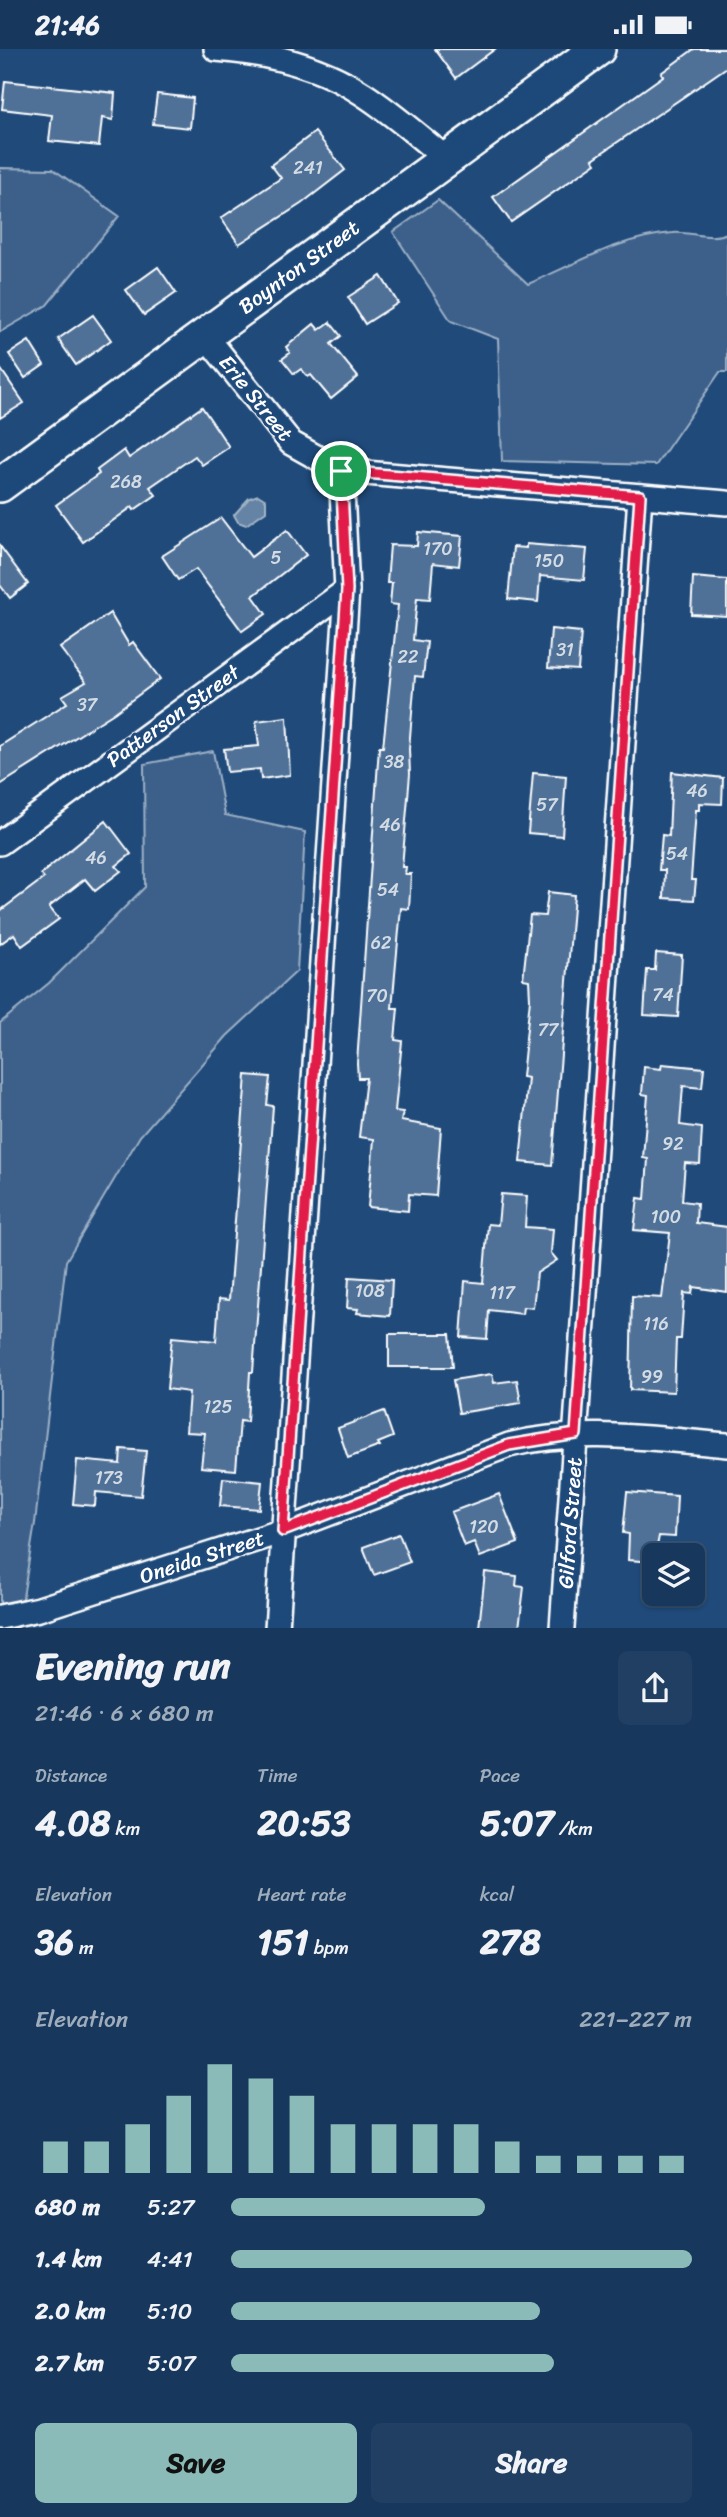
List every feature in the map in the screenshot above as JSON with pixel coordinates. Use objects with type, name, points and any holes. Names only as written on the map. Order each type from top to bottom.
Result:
[{"type":"street","points":[[216,49],[277,57],[324,74],[363,93],[448,160]]},
{"type":"street","name":"Boynton Street","points":[[0,485],[598,49]]},
{"type":"street","name":"Erie Street","points":[[205,335],[291,443],[341,471],[727,503]]},
{"type":"street","points":[[277,1628],[347,590],[341,471]]},
{"type":"street","name":"Gilford Street","points":[[562,1628],[640,496]]},
{"type":"street","name":"Patterson Street","points":[[0,843],[347,590]]},
{"type":"street","name":"Oneida Street","points":[[0,1617],[39,1609],[283,1531],[509,1445],[576,1434],[727,1444]]},
{"type":"shaded area","points":[[0,168],[53,169],[119,216],[47,305],[0,332]]},
{"type":"shaded area","points":[[438,200],[528,284],[617,245],[654,235],[680,233],[714,236],[727,233],[727,372],[720,372],[656,465],[502,461],[498,339],[451,321],[393,232]]},
{"type":"shaded area","points":[[258,495],[266,500],[266,511],[246,525],[238,522],[234,515],[249,498]]},
{"type":"shaded area","points":[[213,751],[225,815],[305,832],[297,971],[227,1036],[140,1136],[66,1261],[35,1523],[18,1628],[0,1628],[0,1023],[49,983],[145,887],[144,764]]},
{"type":"building","points":[[435,49],[495,49],[456,78]]},
{"type":"building","points":[[694,49],[727,49],[727,67],[593,159],[596,163],[511,222],[493,197],[663,76],[661,73]]},
{"type":"building","points":[[5,81],[115,93],[113,120],[102,118],[99,146],[49,141],[52,115],[2,109]]},
{"type":"building","points":[[157,94],[193,98],[190,128],[153,124]]},
{"type":"building","points":[[315,132],[345,170],[301,204],[239,244],[221,218],[281,178],[271,165]]},
{"type":"building","points":[[158,267],[176,293],[144,315],[126,290]]},
{"type":"building","points":[[381,276],[398,303],[365,324],[348,297]]},
{"type":"building","points":[[93,315],[111,340],[76,365],[58,339]]},
{"type":"building","points":[[330,322],[341,336],[331,344],[358,377],[331,399],[311,375],[308,377],[301,369],[294,374],[282,359],[290,353],[286,347],[314,324],[319,330]]},
{"type":"building","points":[[29,341],[44,365],[25,378],[9,354]]},
{"type":"building","points":[[0,368],[24,403],[0,418]]},
{"type":"building","points":[[202,407],[229,447],[202,465],[195,456],[150,487],[156,495],[134,510],[132,507],[83,542],[56,505],[99,474],[97,470],[124,450],[129,458]]},
{"type":"building","points":[[221,518],[251,557],[287,530],[306,555],[253,596],[266,614],[242,631],[196,569],[178,580],[162,556]]},
{"type":"building","points":[[418,532],[462,536],[459,566],[433,563],[430,599],[417,598],[413,640],[427,642],[423,677],[415,676],[409,749],[410,774],[402,867],[406,867],[405,874],[411,874],[409,909],[401,908],[392,1008],[398,1008],[395,1040],[402,1041],[395,1111],[403,1112],[401,1121],[441,1128],[436,1196],[409,1194],[408,1211],[368,1207],[374,1139],[359,1137],[366,1078],[358,1078],[357,1063],[379,747],[383,747],[398,605],[390,604],[392,583],[387,583],[390,545],[417,546]]},
{"type":"building","points":[[526,544],[587,549],[584,580],[540,576],[538,602],[508,599],[513,547],[526,548]]},
{"type":"building","points":[[0,546],[28,584],[10,598],[0,585]]},
{"type":"building","points":[[693,577],[727,580],[727,616],[691,614]]},
{"type":"building","points":[[110,613],[129,645],[133,642],[160,679],[114,713],[0,785],[0,746],[67,703],[62,696],[86,682],[60,648]]},
{"type":"building","points":[[551,629],[581,632],[578,670],[548,668]]},
{"type":"building","points":[[287,717],[290,775],[261,779],[260,769],[227,772],[224,749],[259,746],[256,721]]},
{"type":"building","points":[[672,772],[723,778],[722,804],[699,803],[699,810],[696,810],[691,880],[696,880],[694,900],[664,898],[665,870],[659,870],[662,835],[669,836]]},
{"type":"building","points":[[533,773],[566,776],[562,836],[528,833]]},
{"type":"building","points":[[106,821],[131,854],[116,866],[121,871],[95,891],[85,879],[49,907],[59,919],[22,946],[14,934],[0,944],[0,911],[44,878],[41,874]]},
{"type":"building","points":[[548,892],[574,895],[552,1165],[520,1162],[528,1078],[522,1077],[530,999],[529,980],[523,979],[530,915],[545,916]]},
{"type":"building","points":[[656,953],[682,955],[678,1017],[644,1015],[647,970],[655,970]]},
{"type":"building","points":[[662,1064],[704,1068],[702,1088],[683,1086],[680,1125],[702,1128],[700,1164],[685,1163],[682,1201],[697,1203],[696,1223],[727,1227],[727,1292],[693,1287],[692,1294],[684,1293],[681,1339],[676,1339],[674,1392],[630,1390],[632,1296],[662,1298],[670,1233],[634,1230],[638,1198],[645,1199],[648,1159],[643,1158],[648,1095],[642,1094],[644,1067],[661,1069]]},
{"type":"building","points":[[246,1075],[270,1077],[267,1105],[273,1106],[253,1372],[250,1372],[247,1422],[240,1421],[236,1470],[201,1467],[205,1433],[186,1432],[189,1392],[167,1389],[172,1337],[216,1341],[219,1299],[229,1300]]},
{"type":"building","points":[[501,1194],[527,1196],[525,1227],[553,1229],[551,1253],[557,1260],[537,1273],[533,1308],[523,1307],[522,1314],[489,1310],[487,1339],[461,1337],[465,1281],[483,1283],[488,1224],[498,1225]]},
{"type":"building","points":[[349,1277],[392,1280],[390,1316],[357,1313],[358,1309],[347,1308]]},
{"type":"building","points":[[389,1334],[450,1334],[453,1367],[389,1367]]},
{"type":"building","points":[[492,1374],[494,1383],[517,1380],[521,1403],[459,1413],[453,1380]]},
{"type":"building","points":[[384,1411],[393,1437],[378,1443],[380,1446],[348,1458],[338,1428]]},
{"type":"building","points":[[121,1449],[146,1451],[141,1496],[96,1492],[95,1506],[73,1504],[77,1460],[120,1464]]},
{"type":"building","points":[[223,1478],[262,1482],[259,1509],[220,1506]]},
{"type":"building","points":[[627,1492],[677,1496],[675,1537],[659,1536],[658,1543],[642,1543],[642,1561],[628,1560],[629,1534],[623,1533]]},
{"type":"building","points":[[499,1494],[518,1543],[480,1557],[474,1542],[464,1546],[451,1512]]},
{"type":"building","points":[[399,1534],[410,1562],[374,1575],[363,1547]]},
{"type":"building","points":[[485,1572],[517,1576],[516,1586],[524,1587],[519,1628],[479,1628]]},
{"type":"route","points":[[341,471],[640,496],[576,1434],[538,1438],[509,1445],[283,1531],[347,590],[341,471]]}]
